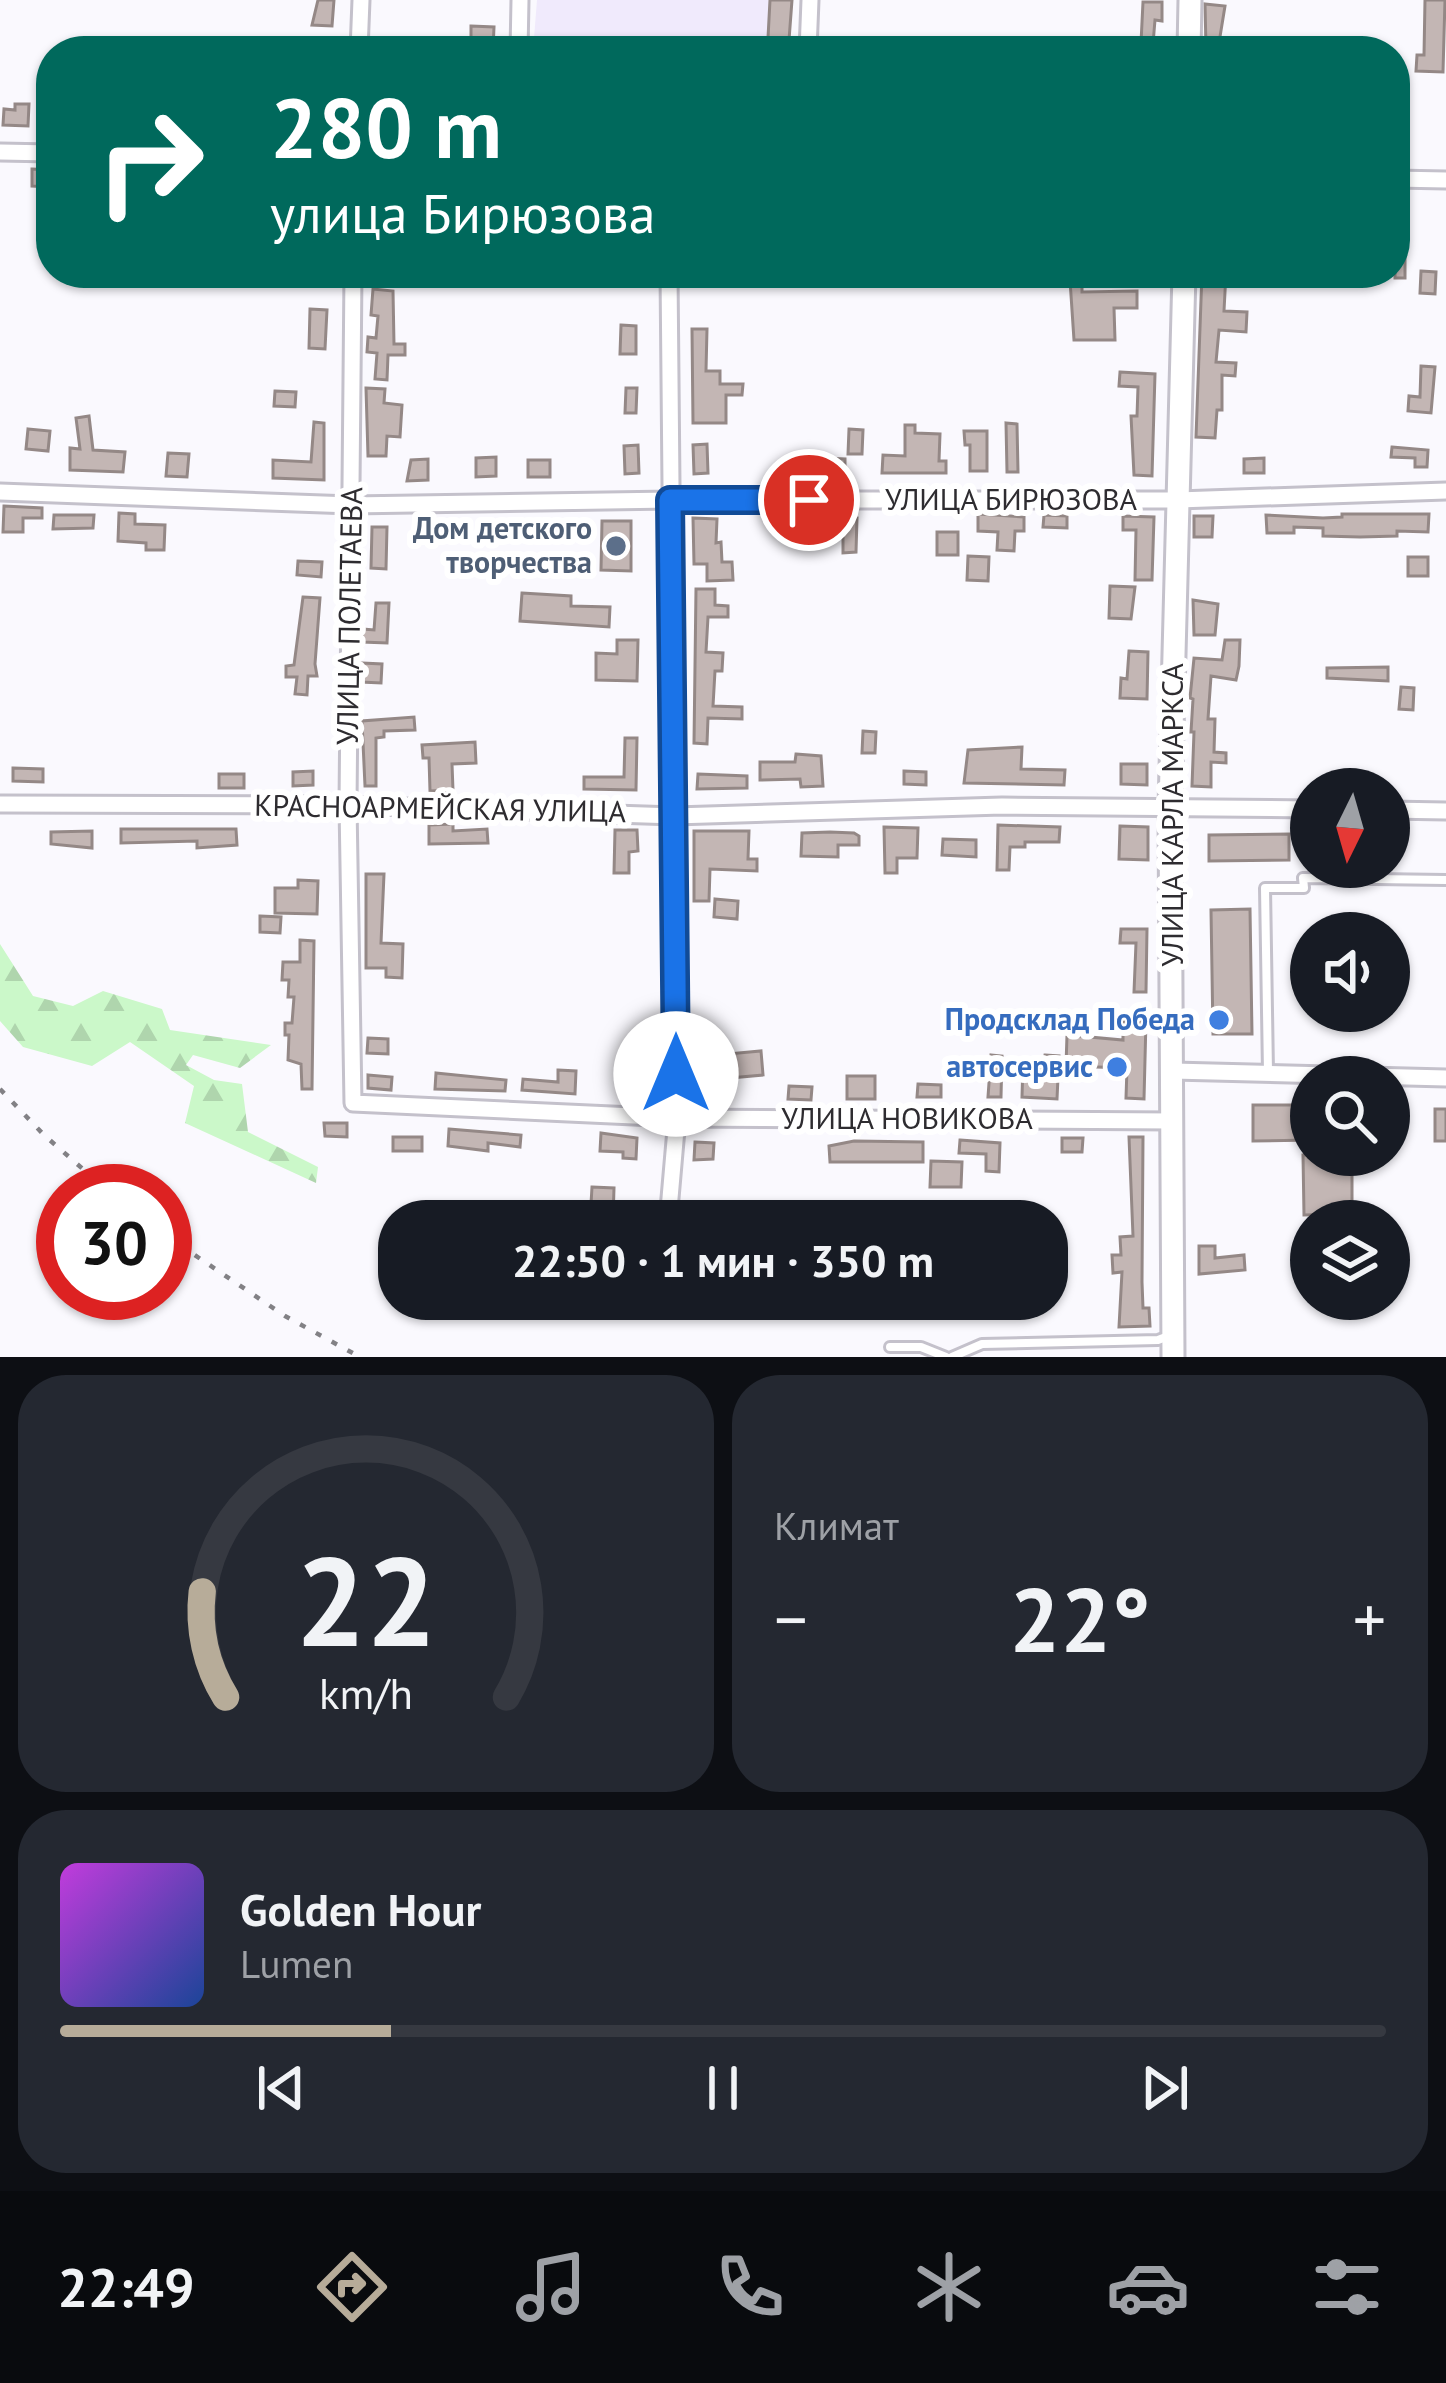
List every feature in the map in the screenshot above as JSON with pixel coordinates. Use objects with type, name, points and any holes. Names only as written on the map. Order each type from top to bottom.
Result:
[{"type":"main road","points":[[1189,36],[1190,0]]},
{"type":"main road","name":"УЛИЦА КАРЛА МАРКСА","points":[[1173,1346],[1170,807],[1184,288]]},
{"type":"street","points":[[360,36],[362,0]]},
{"type":"street","points":[[519,36],[520,0]]},
{"type":"street","points":[[809,36],[811,0]]},
{"type":"street","points":[[0,152],[36,153]]},
{"type":"street","points":[[1410,180],[1446,181]]},
{"type":"street","name":"УЛИЦА ПОЛЕТАЕВА","points":[[353,288],[348,805],[353,1103]]},
{"type":"street","points":[[669,288],[676,1118],[670,1200]]},
{"type":"street","name":"УЛИЦА БИРЮЗОВА","points":[[0,492],[351,505],[1178,500],[1446,491]]},
{"type":"street","name":"КРАСНОАРМЕЙСКАЯ УЛИЦА","points":[[0,804],[348,805],[675,815],[1002,806],[1290,809]]},
{"type":"street","points":[[1410,810],[1446,811]]},
{"type":"street","points":[[1173,1071],[1446,1078]]},
{"type":"street","name":"УЛИЦА НОВИКОВА","points":[[353,1103],[676,1118],[1173,1121]]},
{"type":"lane","points":[[1268,1074],[1265,888],[1304,888],[1303,878],[1446,880]]},
{"type":"lane","points":[[890,1347],[921,1347],[949,1357],[982,1344],[1158,1340],[1173,1346]]},
{"type":"shaded area","points":[[537,0],[792,0],[790,36],[534,36]]},
{"type":"green space","points":[[0,944],[33,996],[73,1006],[103,991],[162,1009],[170,1030],[271,1045],[240,1068],[193,1055],[186,1065],[214,1080],[242,1084],[248,1132],[318,1167],[316,1183],[185,1123],[194,1086],[130,1042],[92,1066],[23,1047],[0,1021]]},
{"type":"building","points":[[318,0],[334,0],[332,26],[312,25]]},
{"type":"building","points":[[770,0],[792,0],[789,36],[768,36]]},
{"type":"building","points":[[1425,0],[1445,0],[1443,72],[1416,71],[1417,55],[1424,55]]},
{"type":"building","points":[[1143,2],[1162,2],[1162,21],[1155,20],[1154,36],[1141,36]]},
{"type":"building","points":[[1205,4],[1225,6],[1220,36],[1206,36]]},
{"type":"building","points":[[471,26],[494,27],[494,36],[471,36]]},
{"type":"building","points":[[15,104],[29,104],[28,126],[3,125],[4,109],[15,110]]},
{"type":"building","points":[[1421,271],[1436,272],[1435,294],[1420,293]]},
{"type":"building","points":[[1071,288],[1137,291],[1137,308],[1114,308],[1115,340],[1074,340]]},
{"type":"building","points":[[1201,288],[1225,288],[1224,311],[1247,312],[1246,332],[1219,330],[1216,362],[1236,363],[1235,376],[1222,375],[1222,410],[1217,410],[1215,438],[1196,437]]},
{"type":"building","points":[[373,289],[393,291],[394,344],[405,344],[405,355],[388,355],[387,380],[375,379],[377,353],[367,352],[368,337],[376,338]]},
{"type":"building","points":[[310,309],[327,310],[325,349],[309,348]]},
{"type":"building","points":[[621,325],[636,326],[636,354],[620,354]]},
{"type":"building","points":[[692,329],[707,329],[706,371],[720,371],[720,384],[743,384],[742,395],[726,395],[726,423],[693,423]]},
{"type":"building","points":[[1421,366],[1435,367],[1431,413],[1408,411],[1409,396],[1420,397]]},
{"type":"building","points":[[1120,372],[1155,374],[1152,476],[1134,475],[1131,416],[1137,416],[1138,387],[1119,386]]},
{"type":"building","points":[[366,388],[385,389],[384,403],[402,405],[400,437],[387,436],[386,456],[368,456]]},
{"type":"building","points":[[626,388],[637,388],[636,413],[625,413]]},
{"type":"building","points":[[275,391],[296,392],[295,407],[274,406]]},
{"type":"building","points":[[89,416],[93,450],[125,452],[123,472],[70,470],[70,448],[80,449],[76,418]]},
{"type":"building","points":[[314,422],[324,423],[324,480],[273,478],[273,460],[311,462]]},
{"type":"building","points":[[1006,423],[1017,424],[1018,472],[1007,472]]},
{"type":"building","points":[[905,425],[915,425],[915,433],[940,434],[939,461],[946,461],[946,473],[882,473],[883,455],[905,456]]},
{"type":"building","points":[[28,429],[50,431],[48,451],[26,449]]},
{"type":"building","points":[[849,429],[863,430],[862,454],[848,454]]},
{"type":"building","points":[[964,431],[987,431],[987,471],[970,471],[970,445],[965,445]]},
{"type":"building","points":[[707,444],[708,473],[694,474],[693,445]]},
{"type":"building","points":[[638,445],[639,473],[625,474],[624,446]]},
{"type":"building","points":[[1392,447],[1428,450],[1427,467],[1415,467],[1415,458],[1391,457]]},
{"type":"building","points":[[168,453],[189,454],[187,477],[166,476]]},
{"type":"building","points":[[496,457],[496,476],[476,477],[476,458]]},
{"type":"building","points":[[822,458],[845,459],[845,474],[822,473]]},
{"type":"building","points":[[1264,458],[1264,473],[1244,473],[1244,459]]},
{"type":"building","points":[[428,459],[428,480],[407,481],[411,460]]},
{"type":"building","points":[[528,460],[550,460],[550,477],[528,477]]},
{"type":"building","points":[[4,506],[42,508],[42,518],[23,518],[23,532],[3,532]]},
{"type":"building","points":[[119,513],[135,514],[135,524],[165,525],[164,550],[118,541]]},
{"type":"building","points":[[978,514],[1024,517],[1024,531],[1015,531],[1014,551],[997,550],[998,532],[978,531]]},
{"type":"building","points":[[1429,514],[1428,532],[1323,536],[1323,528],[1294,527],[1294,533],[1267,533],[1266,515],[1323,518]]},
{"type":"building","points":[[54,515],[94,515],[93,528],[53,529]]},
{"type":"building","points":[[1044,515],[1067,516],[1067,528],[1043,527]]},
{"type":"building","points":[[1123,516],[1154,517],[1152,580],[1135,580],[1136,530],[1123,530]]},
{"type":"building","points":[[1194,516],[1213,516],[1212,537],[1194,537]]},
{"type":"building","points":[[693,518],[717,519],[716,543],[721,542],[722,562],[732,562],[733,580],[707,581],[707,564],[694,564]]},
{"type":"building","points":[[843,518],[857,518],[856,552],[843,553]]},
{"type":"building","name":"Дом детского творчества","points":[[602,521],[631,521],[631,571],[601,570]]},
{"type":"building","points":[[372,527],[387,527],[386,569],[371,568]]},
{"type":"building","points":[[937,532],[958,532],[958,555],[937,555]]},
{"type":"building","points":[[968,556],[989,557],[988,581],[967,580]]},
{"type":"building","points":[[1408,557],[1428,557],[1428,576],[1408,576]]},
{"type":"building","points":[[298,561],[322,562],[321,577],[297,575]]},
{"type":"building","points":[[1110,586],[1135,587],[1131,619],[1109,618]]},
{"type":"building","points":[[696,589],[715,589],[715,605],[728,606],[728,617],[708,617],[706,652],[723,653],[722,671],[715,671],[713,706],[742,707],[742,719],[708,718],[707,744],[694,743]]},
{"type":"building","points":[[522,593],[571,596],[571,606],[610,607],[609,627],[520,621]]},
{"type":"building","points":[[303,597],[320,598],[317,676],[308,676],[307,695],[295,694],[297,677],[286,677],[286,666],[294,665]]},
{"type":"building","points":[[1193,600],[1218,604],[1215,635],[1194,635]]},
{"type":"building","points":[[376,603],[389,603],[387,643],[362,642],[362,629],[374,630]]},
{"type":"building","points":[[617,640],[638,640],[637,681],[596,680],[596,653],[617,654]]},
{"type":"building","points":[[1225,640],[1240,640],[1236,680],[1211,676],[1208,719],[1215,719],[1214,752],[1226,753],[1226,763],[1211,762],[1211,787],[1192,786],[1194,658],[1222,660]]},
{"type":"building","points":[[1129,651],[1148,652],[1147,699],[1120,698]]},
{"type":"building","points":[[362,663],[382,664],[381,683],[361,682]]},
{"type":"building","points":[[1388,667],[1388,681],[1327,678],[1327,668]]},
{"type":"building","points":[[1401,687],[1414,688],[1413,710],[1399,709]]},
{"type":"building","points":[[414,717],[415,730],[384,731],[384,737],[376,738],[376,786],[365,786],[362,721]]},
{"type":"building","points":[[863,731],[876,732],[875,753],[862,753]]},
{"type":"building","points":[[625,738],[637,738],[636,790],[584,789],[584,777],[624,777]]},
{"type":"building","points":[[475,742],[476,763],[452,764],[453,790],[430,791],[429,758],[423,758],[422,745]]},
{"type":"building","points":[[1022,747],[1021,769],[1065,770],[1064,785],[964,783],[968,750]]},
{"type":"building","points":[[796,754],[821,756],[823,786],[801,787],[800,779],[760,780],[760,762],[795,762]]},
{"type":"building","points":[[1121,764],[1147,764],[1147,785],[1121,784]]},
{"type":"building","points":[[13,768],[43,769],[43,782],[13,781]]},
{"type":"building","points":[[313,771],[313,785],[293,786],[293,772]]},
{"type":"building","points":[[904,771],[926,772],[926,785],[904,784]]},
{"type":"building","points":[[219,774],[244,774],[244,788],[219,788]]},
{"type":"building","points":[[698,774],[747,776],[747,788],[697,789]]},
{"type":"building","points":[[453,824],[453,831],[487,829],[488,843],[429,844],[429,825]]},
{"type":"building","points":[[998,825],[1060,827],[1059,842],[1010,847],[1009,870],[997,870]]},
{"type":"building","points":[[1120,826],[1148,827],[1148,860],[1119,859]]},
{"type":"building","points":[[884,827],[918,828],[917,858],[897,858],[897,873],[885,873]]},
{"type":"building","points":[[121,829],[236,829],[237,845],[197,848],[197,841],[121,843]]},
{"type":"building","points":[[615,830],[637,830],[638,851],[629,852],[629,873],[614,873]]},
{"type":"building","points":[[92,831],[92,848],[51,844],[51,832]]},
{"type":"building","points":[[694,831],[749,831],[748,859],[757,859],[757,871],[710,869],[709,901],[694,901]]},
{"type":"building","points":[[802,833],[854,833],[859,845],[838,845],[838,857],[801,856]]},
{"type":"building","points":[[1289,834],[1289,860],[1209,861],[1209,835]]},
{"type":"building","points":[[943,839],[976,840],[976,857],[942,855]]},
{"type":"building","points":[[366,874],[384,874],[381,943],[403,944],[402,978],[386,977],[386,968],[366,968]]},
{"type":"building","points":[[298,880],[318,881],[317,914],[275,913],[275,888],[298,888]]},
{"type":"building","points":[[715,899],[738,901],[737,919],[714,917]]},
{"type":"building","points":[[1250,909],[1252,1034],[1213,1034],[1211,910]]},
{"type":"building","points":[[260,916],[281,917],[280,933],[260,932]]},
{"type":"building","points":[[1121,929],[1147,929],[1146,992],[1134,992],[1136,943],[1120,943]]},
{"type":"building","points":[[300,940],[314,941],[312,1089],[302,1089],[301,1064],[288,1060],[289,1035],[285,1035],[285,1023],[292,1023],[294,997],[288,997],[289,980],[282,980],[283,962],[300,962]]},
{"type":"building","points":[[1123,1020],[1146,1020],[1144,1099],[1126,1098],[1127,1068],[1066,1066],[1067,1035],[1123,1040]]},
{"type":"building","points":[[368,1038],[388,1039],[388,1054],[367,1053]]},
{"type":"building","points":[[761,1051],[763,1075],[729,1078],[727,1054]]},
{"type":"building","points":[[991,1055],[1002,1056],[1001,1097],[988,1097]]},
{"type":"building","points":[[1045,1055],[1059,1056],[1057,1099],[1022,1097],[1023,1063],[1044,1064]]},
{"type":"building","points":[[558,1070],[576,1071],[575,1094],[522,1090],[523,1079],[558,1082]]},
{"type":"building","points":[[436,1073],[506,1080],[505,1091],[435,1089]]},
{"type":"building","points":[[368,1075],[392,1077],[391,1090],[368,1088]]},
{"type":"building","points":[[623,1076],[640,1077],[639,1099],[622,1098]]},
{"type":"building","points":[[847,1076],[875,1076],[875,1099],[847,1099]]},
{"type":"building","points":[[918,1084],[941,1085],[941,1097],[917,1097]]},
{"type":"building","points":[[789,1086],[812,1087],[811,1100],[788,1099]]},
{"type":"building","points":[[1253,1105],[1290,1105],[1290,1140],[1253,1141]]},
{"type":"building","points":[[1435,1109],[1446,1109],[1446,1141],[1435,1141]]},
{"type":"building","points":[[324,1123],[347,1123],[347,1137],[325,1136]]},
{"type":"building","points":[[449,1129],[521,1135],[520,1147],[488,1143],[488,1151],[448,1146]]},
{"type":"building","points":[[601,1133],[637,1138],[636,1159],[623,1158],[623,1152],[600,1151]]},
{"type":"building","points":[[393,1137],[422,1137],[422,1151],[393,1151]]},
{"type":"building","points":[[1129,1137],[1143,1137],[1142,1282],[1143,1308],[1149,1308],[1150,1326],[1119,1327],[1122,1272],[1113,1273],[1112,1255],[1121,1255],[1120,1237],[1133,1236]]},
{"type":"building","points":[[1062,1138],[1083,1138],[1082,1152],[1062,1152]]},
{"type":"building","points":[[960,1140],[1000,1143],[999,1172],[986,1171],[986,1154],[959,1153]]},
{"type":"building","points":[[854,1141],[923,1142],[923,1162],[830,1162],[829,1146]]},
{"type":"building","points":[[695,1142],[714,1143],[713,1159],[694,1160]]},
{"type":"building","points":[[931,1161],[962,1162],[961,1187],[930,1187]]},
{"type":"building","points":[[1303,1176],[1352,1176],[1352,1200],[1304,1200]]},
{"type":"building","points":[[592,1187],[614,1188],[614,1200],[591,1200]]},
{"type":"building","points":[[1199,1246],[1215,1246],[1215,1258],[1244,1255],[1245,1270],[1199,1274]]},
{"type":"railway","points":[[0,1089],[77,1164]]},
{"type":"railway","points":[[192,1253],[285,1316],[360,1357]]},
{"type":"place","name":"Дом детского творчества","points":[[616,546]]},
{"type":"place","name":"Продсклад Победа","points":[[1219,1020]]},
{"type":"place","name":"автосервис","points":[[1117,1067]]},
{"type":"route","points":[[676,1074],[670,500],[809,500]]}]
